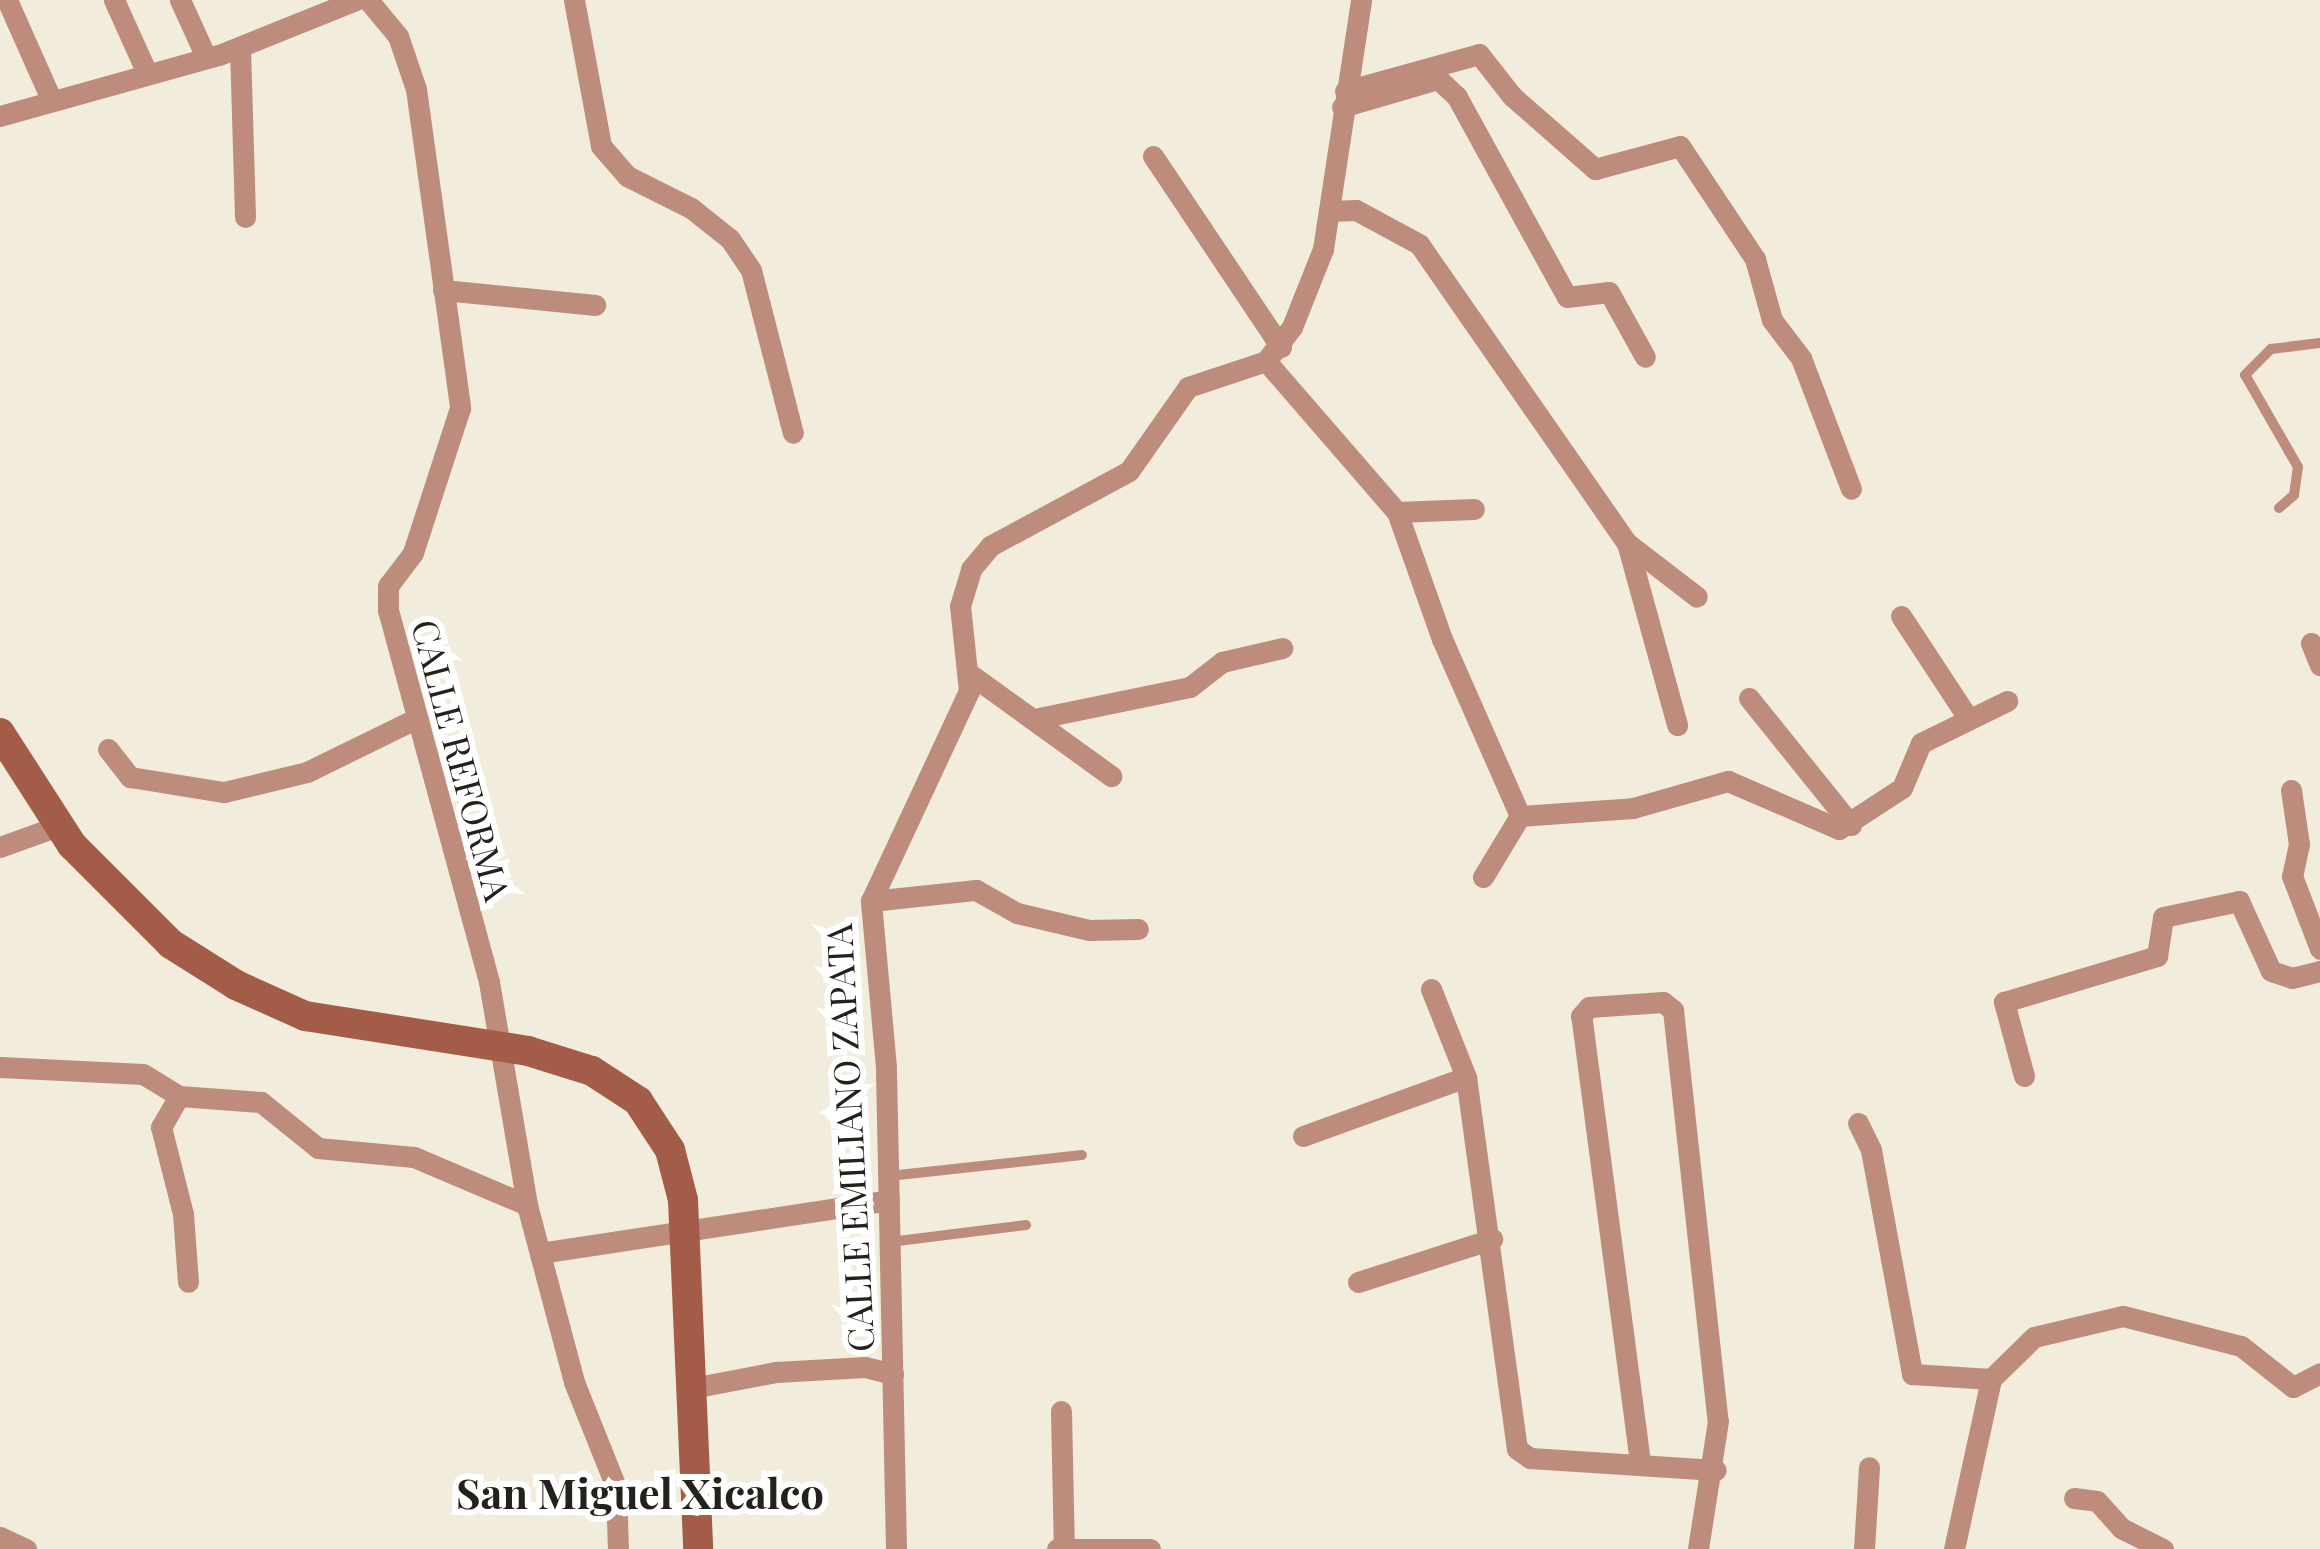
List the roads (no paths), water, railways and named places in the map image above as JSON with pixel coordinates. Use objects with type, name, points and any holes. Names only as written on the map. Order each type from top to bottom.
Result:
[{"type":"main road","points":[[0,734],[58,826],[171,944],[236,985],[305,1016],[495,1047],[592,1071],[638,1101],[670,1150],[684,1227],[698,1549]]},
{"type":"street","points":[[7,0],[51,99]]},
{"type":"street","points":[[114,0],[147,73]]},
{"type":"street","points":[[180,0],[206,57]]},
{"type":"street","points":[[0,116],[240,48],[356,0]]},
{"type":"street","name":"CALLE REFORMA","points":[[368,0],[398,36],[416,89],[460,408],[413,553],[388,586],[417,718],[489,982],[495,1047],[527,1205],[574,1382],[616,1486],[618,1549]]},
{"type":"street","points":[[574,0],[601,146],[627,176],[691,208],[730,238],[752,270],[793,434]]},
{"type":"street","points":[[1274,354],[1318,272],[1361,0]]},
{"type":"street","points":[[240,48],[245,217]]},
{"type":"street","points":[[1343,99],[1479,54],[1512,96],[1595,170],[1680,146],[1755,259],[1772,320],[1802,358],[1851,489]]},
{"type":"street","points":[[1343,99],[1438,79],[1456,97],[1567,297],[1609,292],[1646,357]]},
{"type":"street","points":[[1153,156],[1274,354],[1397,512],[1442,640],[1520,816]]},
{"type":"street","points":[[1329,211],[1356,210],[1419,244],[1627,543],[1697,597]]},
{"type":"street","points":[[443,290],[595,305]]},
{"type":"street","name":"CALLE EMILIANO ZAPATA","points":[[896,1549],[888,1188],[871,901],[969,691],[960,606],[971,569],[990,546],[1130,471],[1188,387],[1274,354]]},
{"type":"street","points":[[1397,512],[1474,509]]},
{"type":"street","points":[[1627,543],[1677,725]]},
{"type":"street","points":[[1901,616],[1969,718]]},
{"type":"street","points":[[2311,643],[2320,665]]},
{"type":"street","points":[[1034,719],[1190,687],[1222,662],[1282,648]]},
{"type":"street","points":[[968,672],[1112,776]]},
{"type":"street","points":[[1749,698],[1851,825]]},
{"type":"street","points":[[1520,816],[1634,808],[1728,781],[1827,826],[1851,825],[1902,788],[1921,743],[2007,701]]},
{"type":"street","points":[[108,749],[130,777],[224,792],[307,772],[417,718]]},
{"type":"street","points":[[2291,790],[2300,844],[2292,876],[2320,950]]},
{"type":"street","points":[[1483,877],[1520,816]]},
{"type":"street","points":[[0,847],[58,826]]},
{"type":"street","points":[[871,901],[976,890],[1017,913],[1089,929],[1138,929]]},
{"type":"street","points":[[2024,1076],[2004,1002],[2157,956],[2163,917],[2239,901],[2271,971],[2292,978],[2320,971]]},
{"type":"street","points":[[1431,989],[1466,1077],[1492,1239],[1516,1449],[1530,1458],[1716,1470]]},
{"type":"street","points":[[1640,1462],[1580,1016],[1589,1007],[1664,1002],[1673,1010],[1718,1421],[1716,1470],[1698,1549]]},
{"type":"street","points":[[0,1067],[142,1075],[179,1096],[261,1102],[317,1148],[426,1161],[527,1205]]},
{"type":"street","points":[[1303,1136],[1466,1077]]},
{"type":"street","points":[[179,1096],[161,1127],[183,1214],[188,1282]]},
{"type":"street","points":[[1858,1123],[1871,1150],[1912,1374],[1991,1378]]},
{"type":"street","points":[[540,1253],[684,1227],[743,1225],[888,1188]]},
{"type":"street","points":[[1358,1282],[1492,1239]]},
{"type":"street","points":[[1954,1549],[1991,1378],[2034,1337],[2122,1316],[2241,1346],[2293,1387],[2320,1373]]},
{"type":"street","points":[[692,1388],[776,1372],[865,1367],[892,1374]]},
{"type":"street","points":[[1061,1411],[1060,1549],[1150,1549]]},
{"type":"street","points":[[1864,1549],[1869,1467]]},
{"type":"street","points":[[2074,1498],[2097,1501],[2121,1528],[2164,1549]]},
{"type":"lane","points":[[2279,508],[2294,495],[2298,467],[2246,374],[2271,349],[2320,343]]},
{"type":"lane","points":[[888,1188],[1082,1155]]},
{"type":"lane","points":[[890,1242],[1026,1225]]},
{"type":"district","name":"San Miguel Xicalco","points":[[640,1492]]}]
